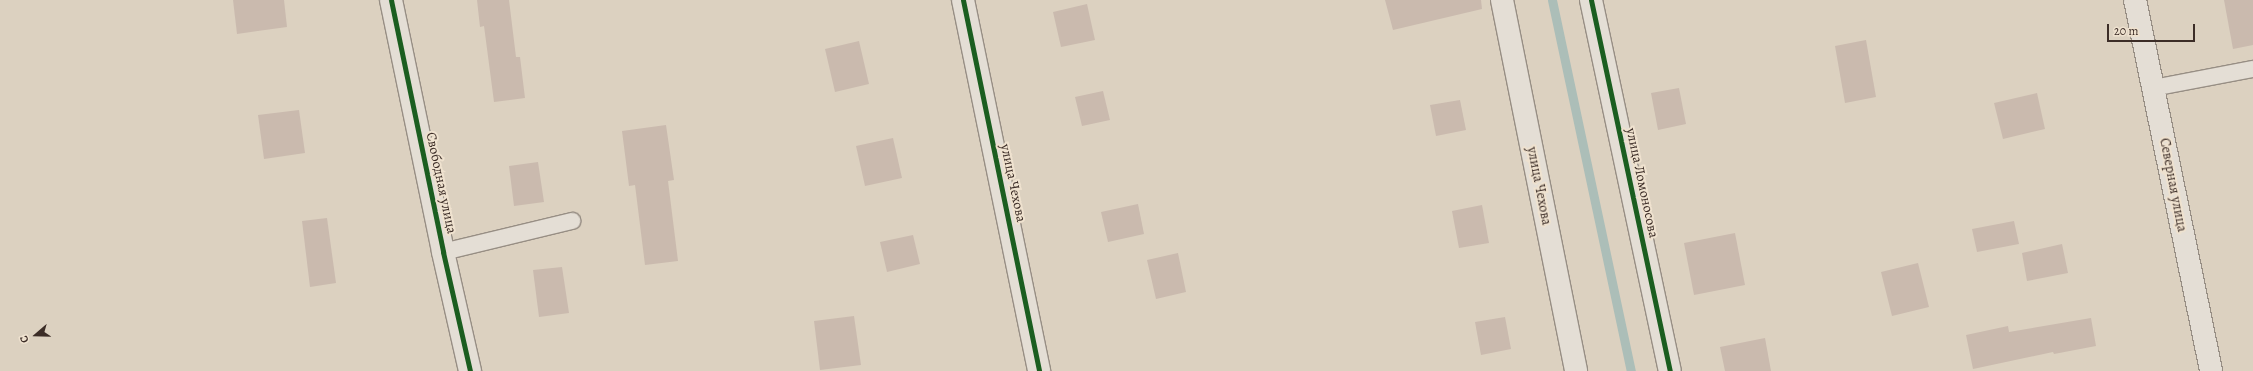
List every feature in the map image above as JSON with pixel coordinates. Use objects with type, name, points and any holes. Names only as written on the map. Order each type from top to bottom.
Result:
[{"type":"street","name":"Свободная улица","points":[[391,0],[443,252],[470,371]]},
{"type":"street","name":"улица Чехова","points":[[963,0],[1039,371]]},
{"type":"street","name":"улица Чехова","points":[[1502,0],[1576,371]]},
{"type":"street","name":"улица Ломоносова","points":[[1591,0],[1670,371]]},
{"type":"street","name":"Северная улица","points":[[2135,0],[2211,371]]},
{"type":"lane","points":[[2153,88],[2253,69]]},
{"type":"lane","points":[[443,252],[572,220]]},
{"type":"building","points":[[233,0],[284,0],[287,27],[237,34]]},
{"type":"building","points":[[477,0],[509,0],[516,57],[520,57],[525,98],[494,102],[484,26],[480,27]]},
{"type":"building","points":[[1385,0],[1481,0],[1482,9],[1393,30]]},
{"type":"building","points":[[2224,0],[2253,0],[2253,45],[2233,49]]},
{"type":"building","points":[[1087,4],[1095,40],[1061,47],[1053,12]]},
{"type":"building","points":[[1866,40],[1876,97],[1845,103],[1835,46]]},
{"type":"building","points":[[859,41],[869,84],[835,92],[825,49]]},
{"type":"building","points":[[1679,88],[1686,124],[1658,130],[1651,93]]},
{"type":"building","points":[[1103,91],[1110,120],[1082,126],[1075,97]]},
{"type":"building","points":[[2037,93],[2045,129],[2003,139],[1994,103]]},
{"type":"building","points":[[1460,100],[1466,130],[1436,136],[1430,105]]},
{"type":"building","points":[[299,110],[305,153],[264,159],[258,115]]},
{"type":"building","points":[[666,125],[674,180],[668,181],[678,261],[645,265],[635,185],[629,186],[622,131]]},
{"type":"building","points":[[893,138],[902,178],[865,186],[856,146]]},
{"type":"building","points":[[538,162],[544,202],[514,206],[509,166]]},
{"type":"building","points":[[1138,204],[1144,234],[1108,242],[1101,212]]},
{"type":"building","points":[[1482,205],[1489,243],[1459,248],[1452,211]]},
{"type":"building","points":[[327,218],[336,283],[310,287],[302,221]]},
{"type":"building","points":[[2014,221],[2019,244],[1977,252],[1972,229]]},
{"type":"building","points":[[1735,233],[1745,285],[1694,295],[1684,243]]},
{"type":"building","points":[[913,235],[920,264],[887,272],[880,242]]},
{"type":"building","points":[[2062,244],[2068,273],[2027,281],[2022,253]]},
{"type":"building","points":[[1178,253],[1186,292],[1156,299],[1147,260]]},
{"type":"building","points":[[1918,263],[1929,307],[1892,316],[1881,272]]},
{"type":"building","points":[[562,267],[569,313],[539,317],[533,270]]},
{"type":"building","points":[[854,316],[861,365],[820,370],[814,321]]},
{"type":"building","points":[[1505,317],[1511,349],[1481,355],[1475,322]]},
{"type":"building","points":[[2091,318],[2096,346],[2054,354],[2053,352],[1973,369],[1966,335],[2008,326],[2009,332]]},
{"type":"building","points":[[1765,338],[1771,371],[1725,371],[1720,347]]},
{"type":"waterway","points":[[1552,0],[1631,371]]},
{"type":"cycle path","points":[[391,0],[443,252],[470,371]]},
{"type":"cycle path","points":[[963,0],[1039,371]]},
{"type":"cycle path","points":[[1591,0],[1670,371]]}]
